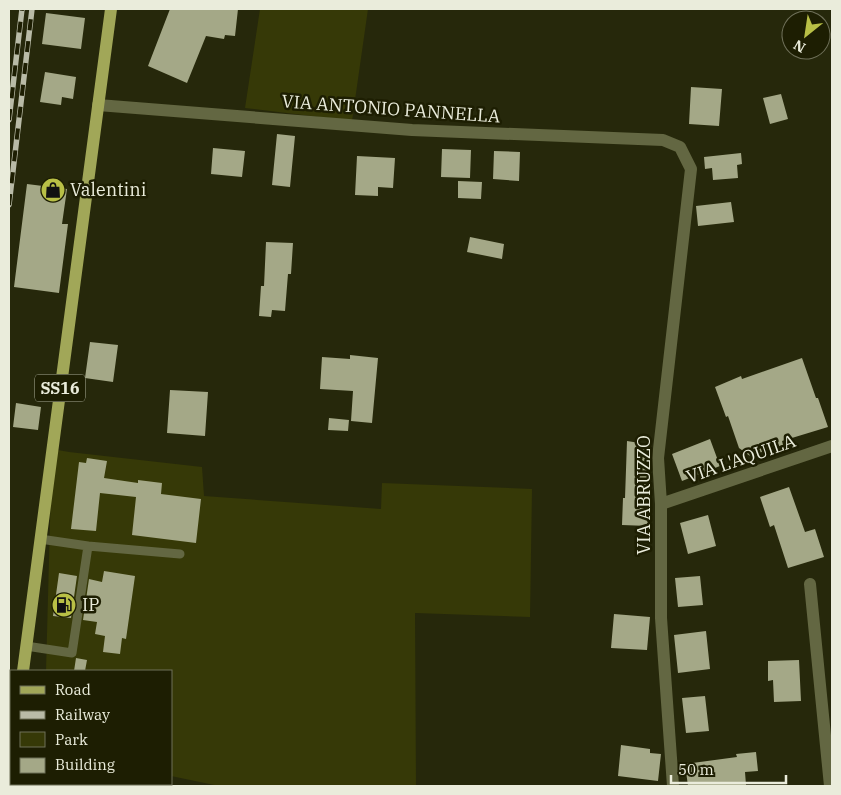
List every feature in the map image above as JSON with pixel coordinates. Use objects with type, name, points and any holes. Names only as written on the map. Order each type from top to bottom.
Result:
[{"type":"main road","name":"SS16","points":[[23,670],[111,9]]},
{"type":"street","name":"VIA ANTONIO PANNELLA","points":[[98,105],[412,130],[663,140],[680,147]]},
{"type":"street","name":"VIA ABRUZZO","points":[[673,786],[661,618],[661,504],[658,458],[691,169],[680,147]]},
{"type":"street","name":"VIA L'AQUILA","points":[[661,504],[832,446]]},
{"type":"street","points":[[810,584],[830,786]]},
{"type":"lane","points":[[40,539],[88,546],[180,554]]},
{"type":"lane","points":[[26,646],[72,653],[88,546]]},
{"type":"green space","points":[[260,9],[368,9],[352,121],[245,108]]},
{"type":"green space","points":[[52,449],[202,467],[204,496],[381,509],[382,483],[532,489],[530,617],[415,613],[416,786],[219,786],[172,776],[172,670],[46,670]]},
{"type":"building","points":[[170,9],[238,9],[235,36],[225,35],[224,39],[206,36],[187,83],[148,66]]},
{"type":"building","points":[[46,13],[85,18],[81,49],[42,44]]},
{"type":"building","points":[[45,72],[76,77],[73,99],[62,97],[61,105],[40,102]]},
{"type":"building","points":[[691,87],[722,89],[719,126],[689,124]]},
{"type":"building","points":[[781,94],[788,119],[770,124],[763,98]]},
{"type":"building","points":[[277,134],[295,136],[290,187],[272,185]]},
{"type":"building","points":[[213,148],[245,151],[242,177],[211,174]]},
{"type":"building","points":[[442,149],[471,150],[470,178],[441,177]]},
{"type":"building","points":[[494,151],[520,152],[519,181],[493,179]]},
{"type":"building","points":[[741,153],[742,164],[737,165],[738,178],[713,180],[712,168],[705,169],[704,157]]},
{"type":"building","points":[[357,156],[395,158],[393,188],[378,187],[378,196],[355,195]]},
{"type":"building","points":[[458,181],[482,182],[481,199],[458,198]]},
{"type":"building","points":[[27,184],[67,189],[62,224],[68,224],[59,293],[14,287]]},
{"type":"building","points":[[731,202],[734,222],[698,226],[696,206]]},
{"type":"building","points":[[470,237],[504,244],[502,259],[467,252]]},
{"type":"building","points":[[266,242],[293,243],[291,274],[288,274],[285,311],[272,310],[271,317],[259,316],[261,286],[264,286]]},
{"type":"building","points":[[90,342],[118,345],[113,382],[85,378]]},
{"type":"building","points":[[350,355],[378,358],[372,423],[351,421],[353,391],[320,389],[322,357],[350,359]]},
{"type":"building","points":[[802,358],[828,427],[782,441],[783,445],[750,456],[739,448],[715,387],[741,376],[742,379]]},
{"type":"building","points":[[170,390],[208,392],[205,436],[167,433]]},
{"type":"building","points":[[16,403],[41,407],[38,430],[13,427]]},
{"type":"building","points":[[329,418],[349,420],[348,431],[328,430]]},
{"type":"building","points":[[710,439],[720,466],[682,481],[672,454]]},
{"type":"building","points":[[627,441],[646,444],[645,464],[648,462],[648,526],[622,525]]},
{"type":"building","points":[[87,458],[107,461],[104,478],[138,483],[138,480],[162,483],[161,494],[201,499],[196,543],[132,535],[136,497],[100,493],[96,531],[71,529],[79,462],[86,463]]},
{"type":"building","points":[[789,487],[805,532],[815,529],[824,557],[788,568],[774,525],[770,527],[760,497]]},
{"type":"building","points":[[708,515],[716,546],[688,554],[680,523]]},
{"type":"building","points":[[104,571],[135,576],[126,639],[122,638],[120,654],[103,652],[105,636],[95,634],[97,622],[83,620],[89,579],[102,582]]},
{"type":"building","points":[[59,573],[77,576],[71,618],[53,616]]},
{"type":"building","points":[[700,576],[703,605],[678,607],[675,578]]},
{"type":"building","points":[[614,614],[650,617],[647,650],[611,648]]},
{"type":"building","points":[[706,631],[710,669],[678,673],[674,635]]},
{"type":"building","points":[[76,658],[87,660],[85,670],[74,670]]},
{"type":"building","points":[[799,660],[801,701],[774,702],[773,680],[768,681],[768,661]]},
{"type":"building","points":[[705,696],[709,731],[686,733],[682,698]]},
{"type":"building","points":[[621,745],[650,749],[650,753],[661,754],[658,781],[618,776]]},
{"type":"building","points":[[756,752],[758,771],[745,772],[746,785],[688,786],[685,764],[737,757],[736,754]]},
{"type":"railway","points":[[9,120],[22,9]]},
{"type":"railway","points":[[9,205],[32,9]]},
{"type":"place","name":"Valentini","points":[[53,190]]},
{"type":"place","name":"IP","points":[[64,605]]}]
